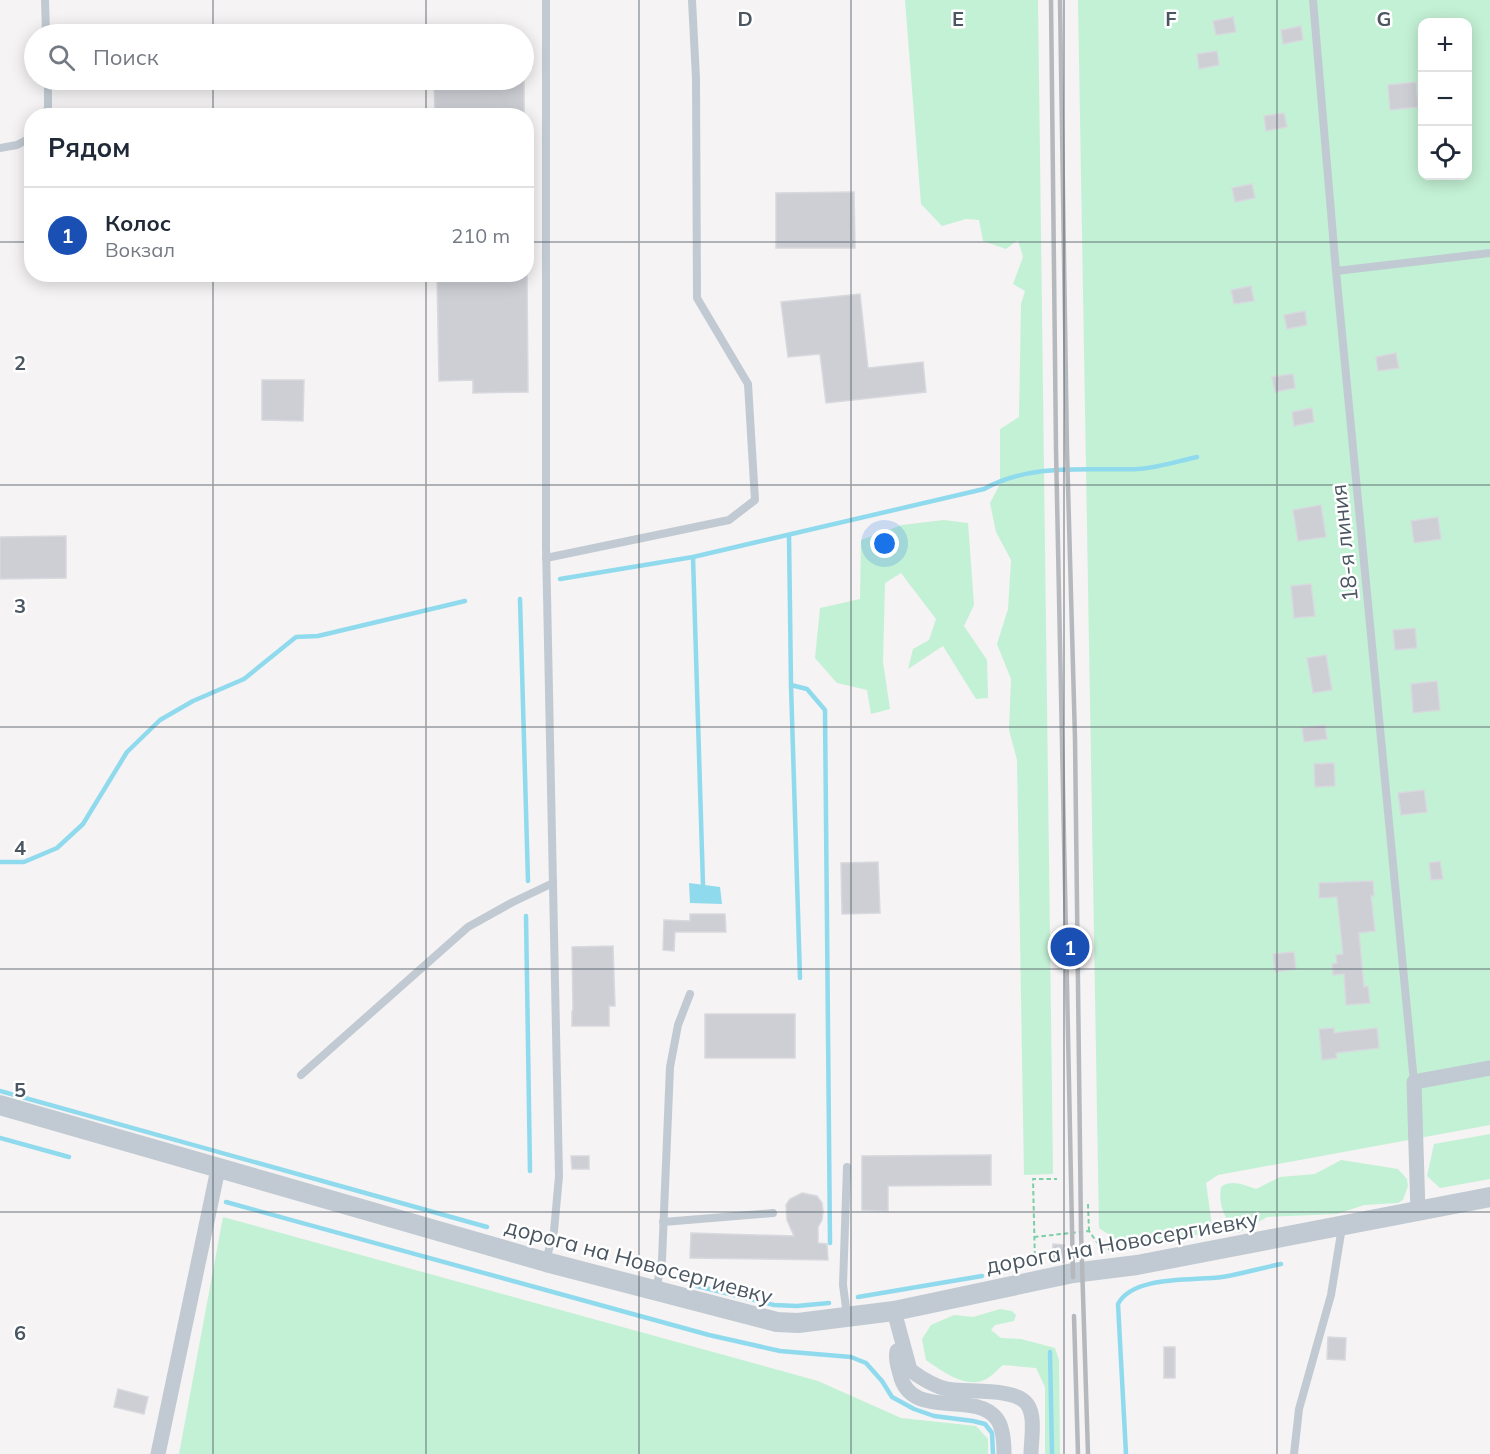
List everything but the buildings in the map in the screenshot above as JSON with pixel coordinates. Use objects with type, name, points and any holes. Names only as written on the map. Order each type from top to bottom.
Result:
[{"type":"street","points":[[1418,1212],[1414,1082],[1490,1068]]},
{"type":"street","name":"дорога на Новосергиевку","points":[[0,1105],[546,1262],[777,1322],[798,1323],[894,1311],[1036,1281],[1137,1265],[1490,1197]]},
{"type":"street","points":[[158,1454],[218,1169]]},
{"type":"street","points":[[894,1311],[910,1370],[926,1381],[947,1389],[1004,1394],[1017,1396],[1023,1400],[1031,1412],[1031,1454]]},
{"type":"street","points":[[899,1334],[896,1357],[902,1382],[914,1396],[931,1403],[981,1408],[991,1413],[998,1420],[1001,1428],[1004,1454]]},
{"type":"lane","points":[[45,0],[46,24]]},
{"type":"lane","points":[[546,0],[546,558],[559,1176],[554,1231],[546,1262]]},
{"type":"lane","points":[[546,558],[729,520],[755,501],[748,384],[697,298],[696,78],[692,0]]},
{"type":"lane","name":"18-я линия","points":[[1313,0],[1336,271],[1414,1082]]},
{"type":"lane","points":[[48,90],[48,108]]},
{"type":"lane","points":[[0,148],[17,146],[24,142]]},
{"type":"lane","points":[[1336,271],[1490,253]]},
{"type":"lane","points":[[301,1076],[468,927],[513,902],[553,884]]},
{"type":"lane","points":[[656,1292],[662,1260],[670,1067],[678,1025],[690,994]]},
{"type":"lane","points":[[847,1167],[843,1285],[847,1317]]},
{"type":"lane","points":[[663,1222],[773,1213]]},
{"type":"lane","points":[[1294,1454],[1299,1409],[1331,1295],[1342,1226]]},
{"type":"path","points":[[1036,1281],[1033,1179],[1057,1179]]},
{"type":"path","points":[[1088,1204],[1089,1231],[1099,1245],[1120,1254],[1130,1255],[1137,1265]]},
{"type":"path","points":[[1033,1237],[1089,1231]]},
{"type":"green space","points":[[905,0],[1038,0],[1053,1174],[1024,1175],[1017,760],[1009,730],[1011,679],[997,644],[1008,609],[1011,560],[996,532],[990,503],[1000,484],[1000,429],[1019,417],[1021,304],[1025,291],[1013,284],[1023,257],[1018,240],[1006,249],[983,241],[979,220],[966,219],[942,226],[921,204]]},
{"type":"green space","points":[[1078,0],[1490,0],[1490,1125],[1218,1175],[1206,1183],[1213,1232],[1127,1247],[1099,1228]]},
{"type":"green space","points":[[944,520],[968,523],[974,605],[964,626],[987,660],[988,698],[976,699],[943,646],[908,669],[913,649],[929,640],[936,619],[901,573],[885,583],[883,662],[890,709],[871,714],[867,690],[837,683],[815,658],[820,608],[860,599],[861,540],[902,525]]},
{"type":"green space","points":[[1490,1134],[1490,1179],[1440,1188],[1427,1176],[1434,1144]]},
{"type":"green space","points":[[1341,1160],[1398,1169],[1407,1179],[1408,1186],[1403,1200],[1398,1203],[1364,1205],[1337,1214],[1267,1217],[1239,1233],[1224,1213],[1221,1187],[1229,1183],[1256,1189],[1280,1177],[1315,1174]]},
{"type":"green space","points":[[223,1217],[818,1381],[901,1418],[976,1426],[988,1439],[988,1454],[179,1454]]},
{"type":"green space","points":[[1000,1309],[1012,1311],[1016,1315],[1014,1321],[995,1325],[991,1330],[1001,1338],[1021,1339],[1055,1348],[1059,1360],[1060,1454],[1045,1454],[1045,1387],[1036,1368],[1003,1365],[988,1378],[972,1382],[955,1378],[926,1360],[922,1339],[931,1325],[954,1315],[973,1317]]},
{"type":"water","points":[[689,883],[720,887],[722,904],[690,903]]},
{"type":"waterway","points":[[560,579],[693,557],[984,489],[1003,480],[1040,471],[1145,468],[1197,457]]},
{"type":"waterway","points":[[789,535],[791,685],[807,689],[825,710],[830,1243]]},
{"type":"waterway","points":[[693,557],[703,885]]},
{"type":"waterway","points":[[520,599],[528,881]]},
{"type":"waterway","points":[[0,862],[24,862],[57,848],[83,824],[127,752],[160,720],[193,701],[244,679],[296,637],[318,636],[465,601]]},
{"type":"waterway","points":[[791,685],[800,978]]},
{"type":"waterway","points":[[526,916],[530,1171]]},
{"type":"waterway","points":[[0,1091],[487,1227]]},
{"type":"waterway","points":[[0,1138],[69,1157]]},
{"type":"waterway","points":[[226,1202],[709,1335],[780,1351],[851,1357],[866,1363],[892,1397],[914,1409],[934,1416],[985,1424],[992,1433],[993,1454]]},
{"type":"waterway","points":[[1126,1454],[1118,1304],[1136,1288],[1150,1284],[1222,1277],[1281,1264]]},
{"type":"waterway","points":[[858,1297],[982,1276]]},
{"type":"waterway","points":[[697,1286],[774,1305],[797,1306],[829,1303]]},
{"type":"waterway","points":[[1050,1352],[1052,1454]]},
{"type":"railway","points":[[1051,0],[1056,449],[1073,1277]]},
{"type":"railway","points":[[1060,0],[1067,450],[1075,739],[1081,1231],[1088,1454]]},
{"type":"railway","points":[[1074,1316],[1078,1454]]},
{"type":"place","name":"Колос","points":[[1070,947]]}]
